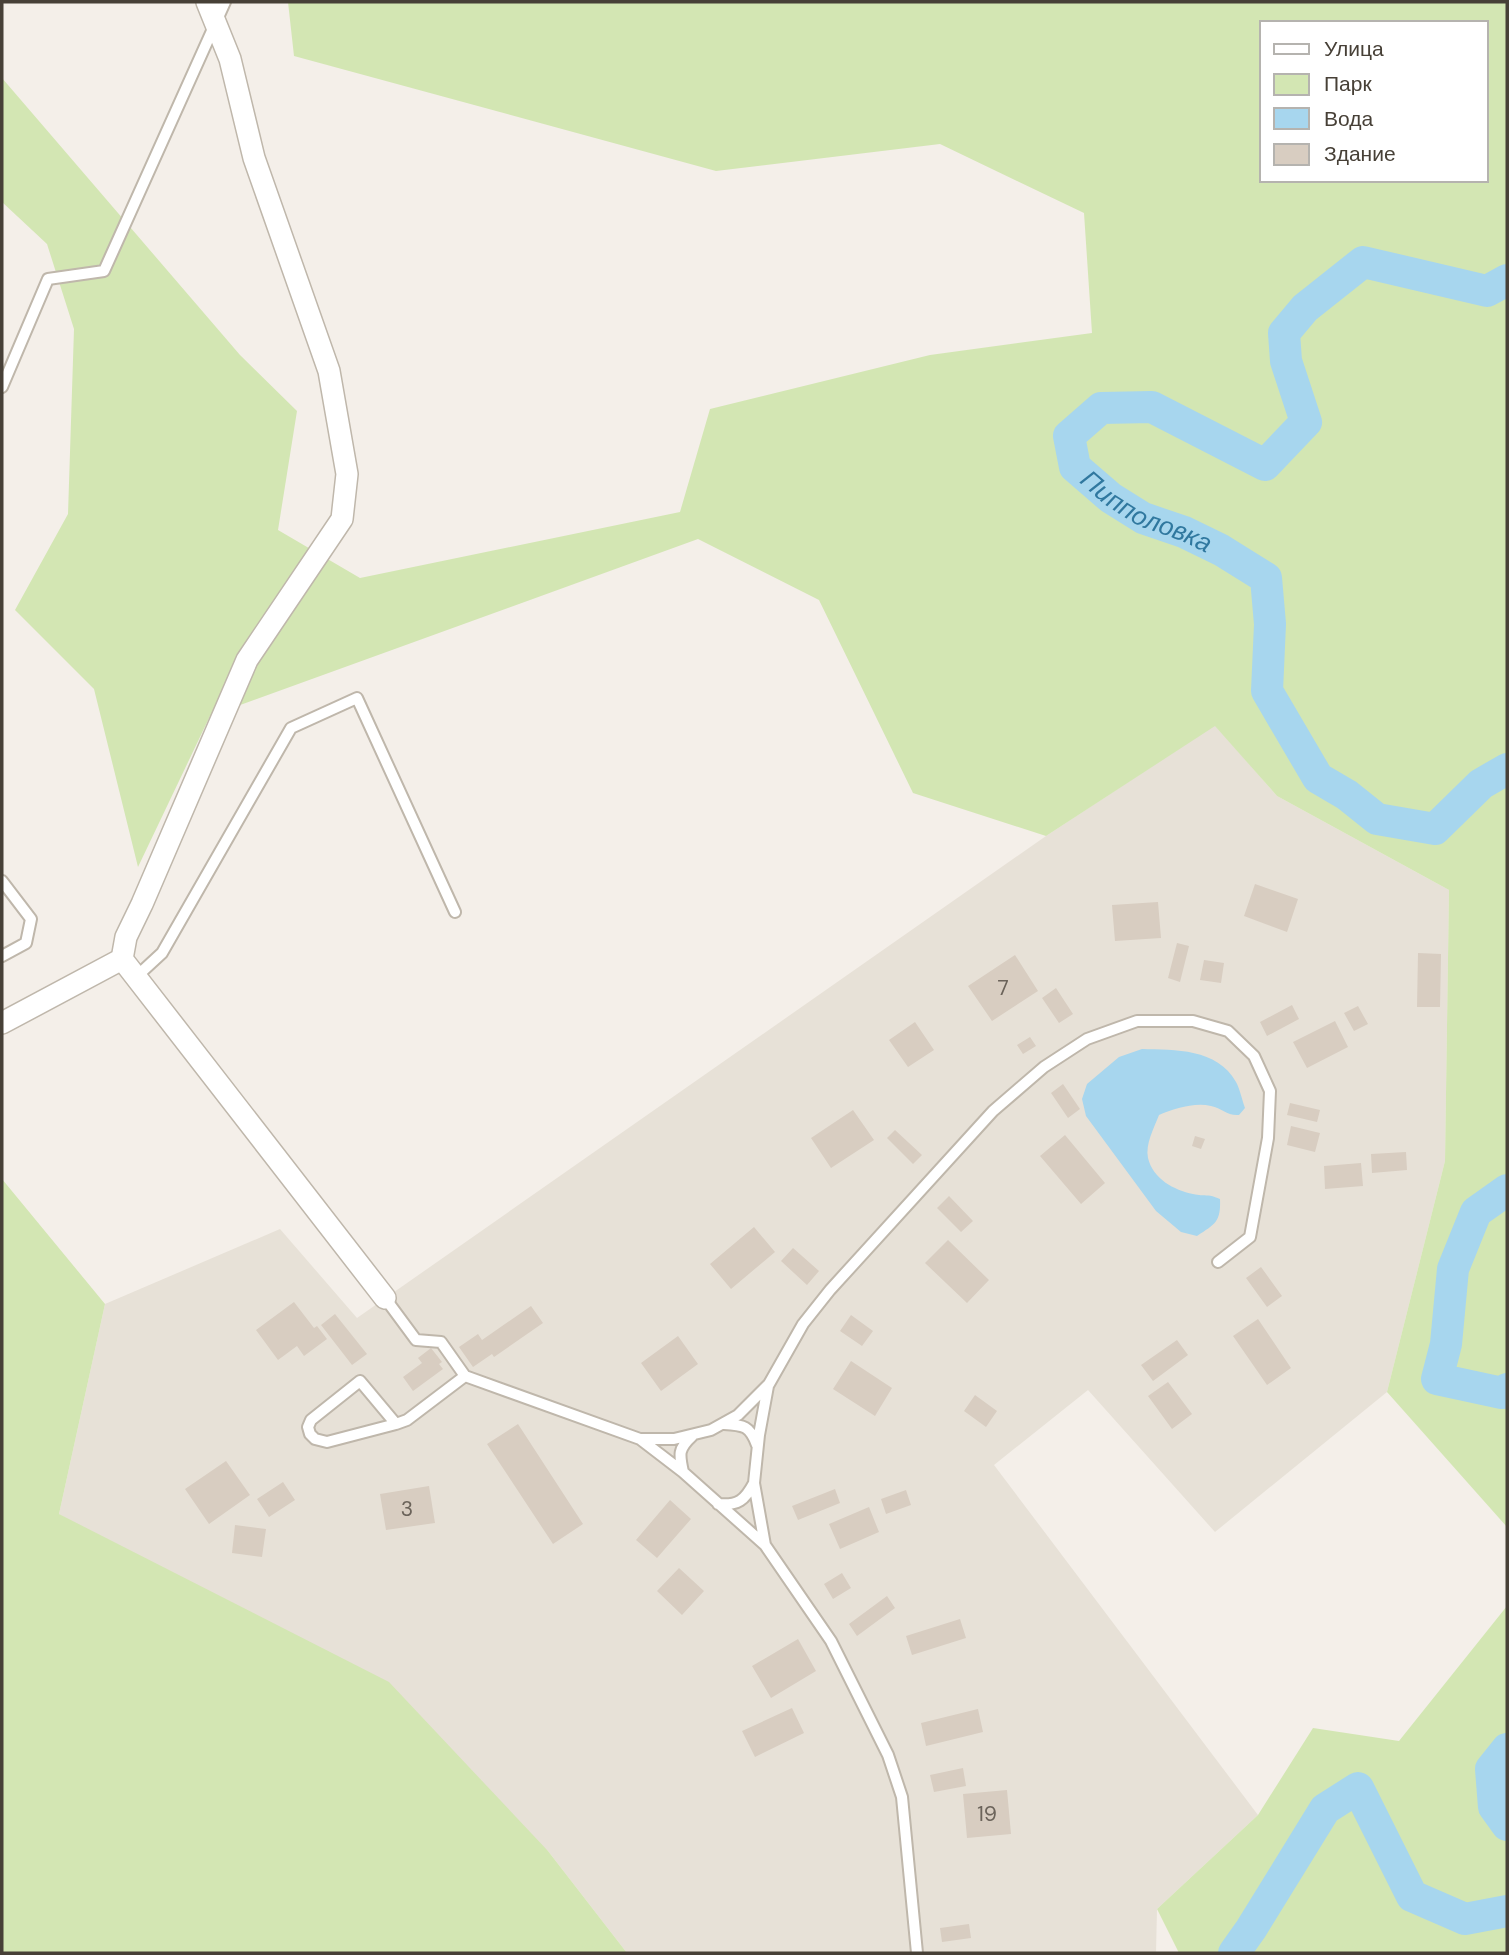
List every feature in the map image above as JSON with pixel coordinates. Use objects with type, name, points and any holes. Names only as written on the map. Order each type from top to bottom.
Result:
[{"type":"street","points":[[2,1023],[121,959],[126,937],[247,660],[342,519],[347,474],[329,371],[254,158],[230,60],[206,2]]},
{"type":"street","points":[[121,959],[385,1298]]},
{"type":"lane","points":[[2,387],[48,279],[104,271],[225,2]]},
{"type":"lane","points":[[136,977],[162,953],[291,728],[356,698],[455,912]]},
{"type":"lane","points":[[2,881],[31,919],[26,943],[2,956]]},
{"type":"lane","points":[[640,1439],[674,1439],[712,1430],[738,1415],[769,1384],[803,1324],[830,1290],[993,1111],[1044,1067],[1087,1039],[1137,1021],[1193,1021],[1228,1031],[1254,1056],[1270,1091],[1268,1138],[1250,1237],[1218,1262]]},
{"type":"lane","points":[[385,1298],[416,1340],[441,1342],[465,1376],[640,1439],[683,1472],[765,1545],[831,1641],[888,1755],[902,1797],[917,1953]]},
{"type":"lane","points":[[396,1424],[360,1381],[311,1420],[308,1427],[315,1439],[327,1442],[396,1424],[407,1420],[465,1376]]},
{"type":"lane","points":[[765,1545],[754,1483],[769,1384]]},
{"type":"lane","points":[[722,1424],[744,1426],[752,1433],[758,1448]]},
{"type":"lane","points":[[683,1472],[679,1455],[694,1434]]},
{"type":"lane","points":[[718,1504],[729,1505],[741,1500],[748,1495],[754,1483]]},
{"type":"shaded area","points":[[1215,725],[1277,796],[1449,890],[1445,1161],[1387,1392],[1215,1532],[1088,1390],[994,1465],[1258,1815],[1157,1909],[1156,1953],[627,1953],[548,1851],[59,1514],[105,1304],[280,1229],[357,1318],[1046,836]]},
{"type":"green space","points":[[288,2],[1507,2],[1507,1527],[1387,1392],[1445,1161],[1449,890],[1277,796],[1215,726],[1046,836],[913,793],[819,600],[698,539],[210,716],[138,867],[94,689],[15,610],[68,514],[74,329],[47,244],[2,202],[2,78],[240,355],[297,411],[278,530],[360,578],[680,512],[710,409],[930,355],[1092,333],[1084,213],[940,144],[716,171],[294,56]]},
{"type":"green space","points":[[2,1179],[105,1304],[59,1514],[389,1682],[548,1851],[627,1953],[2,1953]]},
{"type":"green space","points":[[1507,1606],[1507,1953],[1179,1953],[1157,1909],[1258,1815],[1313,1728],[1399,1741]]},
{"type":"water","points":[[1142,1049],[1194,1053],[1218,1063],[1236,1082],[1245,1108],[1239,1115],[1211,1106],[1198,1105],[1171,1110],[1159,1115],[1153,1131],[1148,1158],[1159,1178],[1179,1190],[1220,1199],[1216,1222],[1197,1236],[1181,1232],[1156,1211],[1086,1116],[1082,1099],[1087,1084],[1119,1057]]},
{"type":"building","points":[[1255,884],[1298,899],[1287,932],[1244,916]]},
{"type":"building","points":[[1158,902],[1161,938],[1115,941],[1112,905]]},
{"type":"building","points":[[1177,943],[1189,946],[1180,982],[1168,978]]},
{"type":"building","points":[[1418,953],[1441,954],[1440,1007],[1417,1007]]},
{"type":"building","points":[[1015,955],[1038,991],[992,1021],[968,986]]},
{"type":"building","points":[[1204,960],[1224,963],[1221,983],[1200,980]]},
{"type":"building","points":[[1056,988],[1073,1014],[1059,1023],[1042,998]]},
{"type":"building","points":[[1292,1005],[1299,1019],[1267,1036],[1260,1022]]},
{"type":"building","points":[[1358,1006],[1368,1024],[1354,1031],[1344,1013]]},
{"type":"building","points":[[1335,1021],[1348,1047],[1307,1068],[1293,1042]]},
{"type":"building","points":[[915,1022],[934,1050],[908,1067],[889,1040]]},
{"type":"building","points":[[1030,1037],[1036,1046],[1023,1054],[1017,1045]]},
{"type":"building","points":[[1063,1084],[1080,1109],[1068,1118],[1051,1093]]},
{"type":"building","points":[[1290,1103],[1320,1110],[1317,1122],[1287,1115]]},
{"type":"building","points":[[853,1110],[874,1140],[831,1168],[811,1138]]},
{"type":"building","points":[[1291,1126],[1320,1133],[1315,1152],[1287,1145]]},
{"type":"building","points":[[895,1130],[922,1155],[913,1164],[887,1138]]},
{"type":"building","points":[[1065,1135],[1105,1183],[1081,1204],[1040,1156]]},
{"type":"building","points":[[1195,1136],[1205,1139],[1201,1149],[1192,1146]]},
{"type":"building","points":[[1406,1152],[1407,1170],[1372,1173],[1371,1154]]},
{"type":"building","points":[[1361,1163],[1363,1186],[1325,1189],[1324,1166]]},
{"type":"building","points":[[949,1196],[973,1221],[961,1232],[937,1208]]},
{"type":"building","points":[[754,1227],[775,1252],[731,1289],[710,1264]]},
{"type":"building","points":[[948,1240],[989,1280],[967,1303],[925,1263]]},
{"type":"building","points":[[793,1248],[819,1271],[807,1285],[781,1261]]},
{"type":"building","points":[[1261,1267],[1282,1296],[1267,1307],[1246,1278]]},
{"type":"building","points":[[294,1302],[314,1328],[317,1326],[327,1339],[304,1356],[297,1346],[278,1360],[256,1330]]},
{"type":"building","points":[[531,1306],[543,1323],[494,1357],[492,1354],[473,1367],[459,1347],[478,1334],[482,1340]]},
{"type":"building","points":[[335,1314],[367,1354],[352,1365],[321,1325]]},
{"type":"building","points":[[851,1315],[873,1331],[862,1346],[840,1331]]},
{"type":"building","points":[[1258,1319],[1291,1368],[1267,1385],[1233,1336]]},
{"type":"building","points":[[678,1336],[698,1364],[661,1391],[641,1363]]},
{"type":"building","points":[[1177,1340],[1188,1355],[1153,1381],[1141,1365]]},
{"type":"building","points":[[431,1348],[442,1362],[439,1364],[443,1369],[413,1391],[403,1377],[422,1363],[418,1358]]},
{"type":"building","points":[[851,1361],[892,1388],[875,1416],[833,1389]]},
{"type":"building","points":[[1168,1382],[1192,1414],[1172,1429],[1148,1396]]},
{"type":"building","points":[[975,1395],[997,1411],[986,1427],[964,1411]]},
{"type":"building","points":[[518,1424],[583,1524],[553,1544],[487,1444]]},
{"type":"building","points":[[226,1461],[250,1495],[209,1524],[185,1489]]},
{"type":"building","points":[[283,1482],[295,1500],[269,1517],[257,1499]]},
{"type":"building","points":[[429,1486],[435,1523],[386,1530],[380,1494]]},
{"type":"building","points":[[835,1489],[840,1503],[798,1520],[792,1506]]},
{"type":"building","points":[[906,1490],[911,1505],[886,1514],[881,1499]]},
{"type":"building","points":[[670,1500],[691,1519],[657,1558],[636,1540]]},
{"type":"building","points":[[869,1507],[879,1532],[840,1549],[829,1524]]},
{"type":"building","points":[[235,1525],[266,1529],[262,1557],[232,1553]]},
{"type":"building","points":[[679,1568],[704,1591],[682,1615],[657,1591]]},
{"type":"building","points":[[842,1573],[851,1588],[833,1599],[824,1584]]},
{"type":"building","points":[[887,1596],[895,1608],[857,1636],[849,1624]]},
{"type":"building","points":[[960,1619],[966,1638],[912,1655],[906,1636]]},
{"type":"building","points":[[798,1639],[816,1671],[771,1698],[752,1666]]},
{"type":"building","points":[[792,1708],[804,1733],[755,1757],[742,1731]]},
{"type":"building","points":[[978,1709],[983,1732],[926,1746],[921,1723]]},
{"type":"building","points":[[963,1768],[966,1786],[934,1792],[930,1775]]},
{"type":"building","points":[[1007,1790],[1011,1834],[967,1838],[963,1794]]},
{"type":"building","points":[[969,1924],[971,1938],[942,1942],[940,1928]]},
{"type":"waterway","name":"Пипполовка","points":[[1507,280],[1487,291],[1363,262],[1305,308],[1284,333],[1286,361],[1306,422],[1265,465],[1152,407],[1101,408],[1069,436],[1075,467],[1111,498],[1143,518],[1184,532],[1221,550],[1266,578],[1270,624],[1267,691],[1318,778],[1347,795],[1377,819],[1435,829],[1481,784],[1507,769]]},
{"type":"waterway","name":"Пипполовка","points":[[1507,1190],[1476,1212],[1453,1269],[1446,1344],[1437,1379],[1502,1393],[1507,1389]]},
{"type":"waterway","name":"Пипполовка","points":[[1507,1749],[1491,1769],[1494,1807],[1507,1825]]},
{"type":"waterway","name":"Пипполовка","points":[[1234,1953],[1325,1809],[1358,1788],[1412,1896],[1465,1919],[1507,1911]]}]
